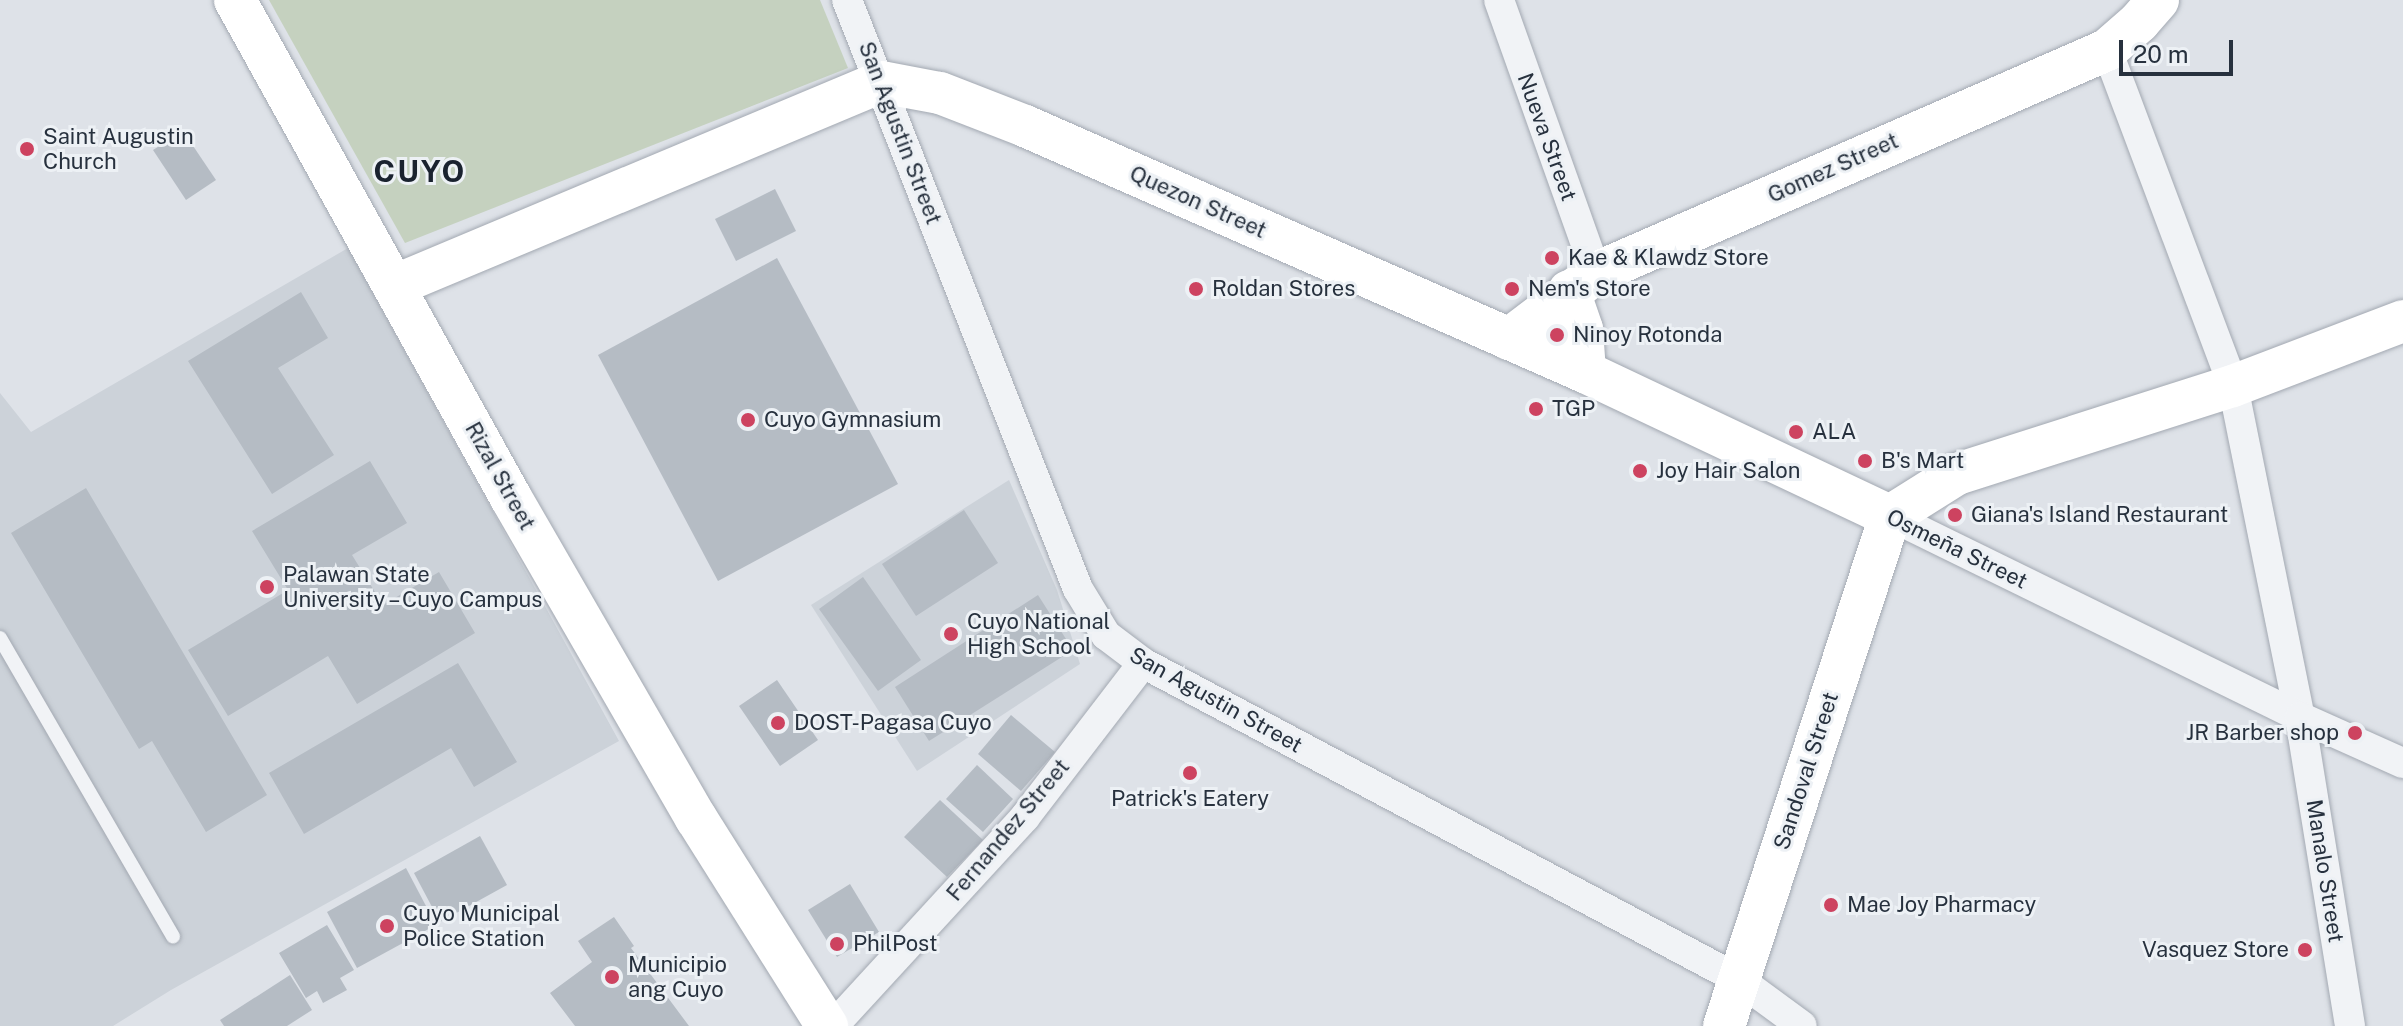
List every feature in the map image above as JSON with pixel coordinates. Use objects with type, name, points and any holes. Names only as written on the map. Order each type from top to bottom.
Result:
[{"type":"main road","name":"Rizal Street","points":[[235,0],[396,285],[511,498],[681,793],[830,1026]]},
{"type":"main road","name":"Gomez Street","points":[[1509,339],[1583,282],[2107,50],[2158,0]]},
{"type":"main road","points":[[396,285],[881,82]]},
{"type":"main road","name":"Quezon Street","points":[[881,82],[940,93],[1025,126],[1509,339]]},
{"type":"main road","points":[[1583,282],[1585,372]]},
{"type":"main road","points":[[1890,516],[1957,474],[2233,386],[2403,321]]},
{"type":"main road","name":"Osmeña Street","points":[[1509,339],[1890,516]]},
{"type":"main road","name":"Sandoval Street","points":[[1724,1026],[1890,516]]},
{"type":"street","name":"San Agustin Street","points":[[847,0],[1078,589],[1106,635],[1143,663],[1738,979],[1802,1026]]},
{"type":"street","name":"Nueva Street","points":[[1499,0],[1583,282]]},
{"type":"street","points":[[2107,50],[2233,386],[2300,717]]},
{"type":"street","name":"Osmeña Street","points":[[1890,516],[2300,717],[2403,763]]},
{"type":"street","name":"Fernandez Street","points":[[830,1026],[1025,817],[1143,663]]},
{"type":"street","name":"Manalo Street","points":[[2300,717],[2350,1026]]},
{"type":"lane","points":[[0,638],[173,937]]},
{"type":"shaded area","name":"Palawan State University – Cuyo Campus","points":[[348,248],[619,741],[171,990],[113,1026],[0,1026],[0,393],[31,432]]},
{"type":"shaded area","name":"Cuyo National High School","points":[[1009,480],[1057,590],[1080,664],[917,771],[811,605]]},
{"type":"green space","points":[[269,0],[820,0],[848,68],[405,243]]},
{"type":"building","points":[[183,131],[216,180],[186,200],[153,150]]},
{"type":"building","points":[[775,189],[796,231],[736,261],[715,219]]},
{"type":"building","name":"Cuyo Gymnasium","points":[[777,258],[898,484],[718,581],[598,355]]},
{"type":"building","points":[[301,292],[328,338],[278,368],[334,455],[272,494],[188,361]]},
{"type":"building","points":[[370,461],[407,523],[352,555],[383,605],[439,572],[475,633],[357,704],[328,656],[228,716],[188,650],[288,590],[252,531]]},
{"type":"building","points":[[86,488],[267,795],[206,832],[152,741],[139,749],[11,533]]},
{"type":"building","points":[[964,510],[998,563],[916,616],[882,564]]},
{"type":"building","points":[[863,577],[921,660],[878,691],[819,609]]},
{"type":"building","points":[[1038,595],[1073,650],[929,741],[895,687]]},
{"type":"building","points":[[458,663],[517,762],[474,787],[451,748],[304,834],[269,773]]},
{"type":"building","name":"DOST-Pagasa Cuyo","points":[[777,680],[818,740],[780,766],[739,706]]},
{"type":"building","points":[[1011,715],[1055,752],[1021,791],[978,754]]},
{"type":"building","points":[[977,765],[1013,799],[983,832],[946,799]]},
{"type":"building","points":[[940,800],[983,840],[947,877],[904,837]]},
{"type":"building","points":[[480,836],[507,885],[440,922],[414,873]]},
{"type":"building","points":[[406,868],[436,925],[357,968],[327,912]]},
{"type":"building","points":[[850,884],[879,932],[837,957],[808,910]]},
{"type":"building","name":"Municipio ang Cuyo","points":[[614,917],[634,946],[631,948],[689,1026],[575,1026],[550,993],[592,962],[578,941]]},
{"type":"building","points":[[327,925],[354,970],[340,978],[347,990],[323,1003],[317,991],[306,998],[279,953]]},
{"type":"building","points":[[290,975],[312,1010],[287,1026],[224,1026],[220,1020]]},
{"type":"place","name":"Saint Augustin Church","points":[[27,149]]},
{"type":"place","name":"Kae & Klawdz Store","points":[[1552,258]]},
{"type":"place","name":"Roldan Stores","points":[[1196,289]]},
{"type":"place","name":"Nem's Store","points":[[1512,289]]},
{"type":"place","name":"Ninoy Rotonda","points":[[1557,335]]},
{"type":"place","name":"TGP","points":[[1536,409]]},
{"type":"place","name":"Cuyo Gymnasium","points":[[748,420]]},
{"type":"place","name":"ALA","points":[[1796,432]]},
{"type":"place","name":"B's Mart","points":[[1865,461]]},
{"type":"place","name":"Joy Hair Salon","points":[[1640,471]]},
{"type":"place","name":"Giana's Island Restaurant","points":[[1955,515]]},
{"type":"place","name":"Palawan State University – Cuyo Campus","points":[[267,587]]},
{"type":"place","name":"Cuyo National High School","points":[[951,634]]},
{"type":"place","name":"DOST-Pagasa Cuyo","points":[[778,723]]},
{"type":"place","name":"JR Barber shop","points":[[2355,733]]},
{"type":"place","name":"Patrick's Eatery","points":[[1190,773]]},
{"type":"place","name":"Mae Joy Pharmacy","points":[[1831,905]]},
{"type":"place","name":"Cuyo Municipal Police Station","points":[[387,926]]},
{"type":"place","name":"PhilPost","points":[[837,944]]},
{"type":"place","name":"Vasquez Store","points":[[2305,950]]},
{"type":"place","name":"Municipio ang Cuyo","points":[[612,977]]},
{"type":"district","name":"CUYO","points":[[420,171]]}]
